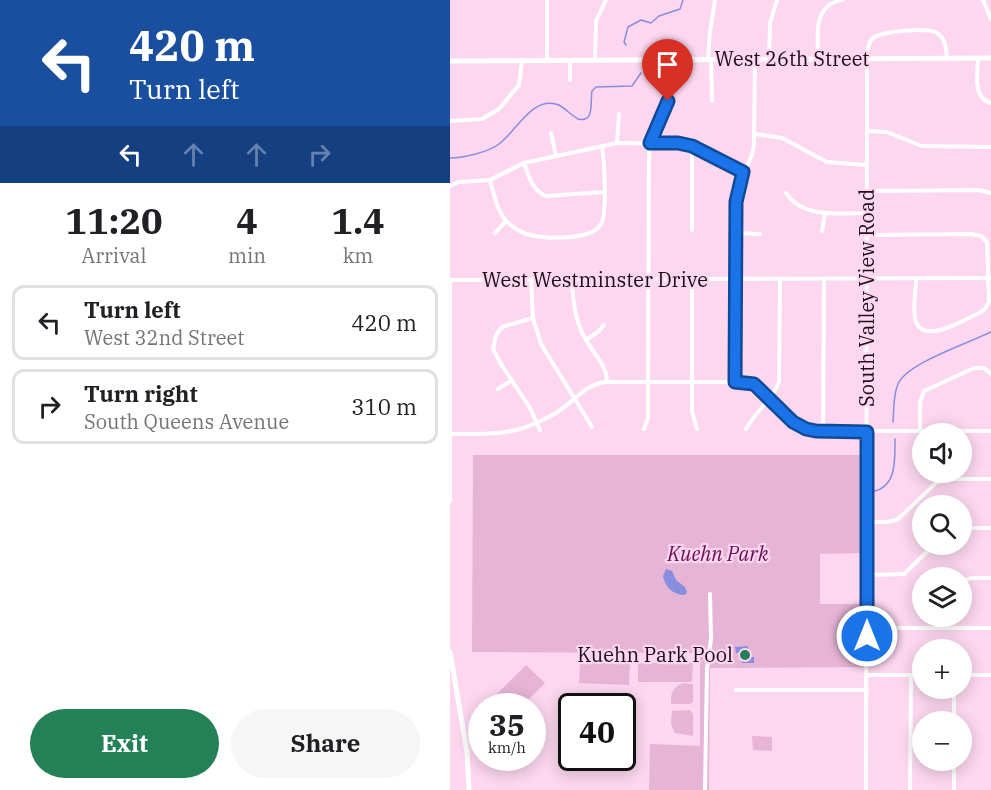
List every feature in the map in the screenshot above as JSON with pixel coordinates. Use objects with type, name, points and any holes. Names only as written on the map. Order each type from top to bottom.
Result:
[{"type":"main road","name":"West 26th Street","points":[[450,61],[991,58]]},
{"type":"main road","points":[[450,652],[467,752],[469,790]]},
{"type":"street","points":[[547,0],[547,60]]},
{"type":"street","points":[[595,60],[596,21],[606,0]]},
{"type":"street","points":[[712,102],[710,31],[715,0]]},
{"type":"street","points":[[769,59],[770,23],[777,0]]},
{"type":"street","points":[[818,59],[820,16],[829,5],[842,0]]},
{"type":"street","points":[[983,0],[991,19]]},
{"type":"street","points":[[867,59],[869,44],[876,36],[924,29],[941,36],[947,58]]},
{"type":"street","points":[[978,58],[978,93],[991,103]]},
{"type":"street","points":[[735,382],[736,202],[743,172],[752,155],[755,134],[755,59]]},
{"type":"street","name":"South Valley View Road","points":[[866,790],[867,59]]},
{"type":"street","points":[[450,120],[482,119],[499,109],[519,85],[522,60]]},
{"type":"street","points":[[570,60],[570,80]]},
{"type":"street","points":[[644,429],[648,418],[650,143],[668,101],[670,60]]},
{"type":"street","points":[[617,143],[619,114]]},
{"type":"street","points":[[867,131],[887,132],[922,146],[991,147]]},
{"type":"street","points":[[551,133],[556,156]]},
{"type":"street","points":[[755,134],[782,138],[828,162],[867,165]]},
{"type":"street","points":[[450,186],[459,182],[490,180],[524,163],[617,143],[678,143],[692,146],[743,172]]},
{"type":"street","points":[[490,180],[496,203],[506,221],[521,232],[531,235],[587,235],[597,230],[602,224],[604,192],[602,146]]},
{"type":"street","points":[[692,146],[692,230]]},
{"type":"street","points":[[524,163],[533,185],[538,192],[546,196],[604,192]]},
{"type":"street","points":[[867,190],[979,190],[991,193]]},
{"type":"street","points":[[786,194],[791,200],[814,212],[867,213]]},
{"type":"street","points":[[822,231],[825,213]]},
{"type":"street","points":[[495,233],[506,221]]},
{"type":"street","points":[[736,233],[760,234]]},
{"type":"street","points":[[867,235],[976,234],[986,239],[990,278],[989,302],[985,309],[939,331],[924,331],[916,321],[916,279]]},
{"type":"street","name":"West Westminster Drive","points":[[450,280],[990,278]]},
{"type":"street","points":[[746,429],[754,414],[770,398],[780,376],[780,279]]},
{"type":"street","points":[[823,431],[824,279]]},
{"type":"street","points":[[450,280],[450,501]]},
{"type":"street","points":[[531,280],[533,318],[544,351],[592,427]]},
{"type":"street","points":[[572,280],[576,316],[586,340],[605,369],[607,382]]},
{"type":"street","points":[[692,280],[692,412],[697,429]]},
{"type":"street","points":[[533,318],[505,326],[497,332],[494,339],[494,351],[530,408],[540,430]]},
{"type":"street","points":[[586,340],[604,325]]},
{"type":"street","points":[[920,423],[920,402],[924,391],[974,368],[984,368],[991,374]]},
{"type":"street","points":[[498,389],[512,380]]},
{"type":"street","points":[[450,434],[496,434],[518,430],[559,411],[592,385],[607,382],[754,384],[793,422],[810,431],[912,431]]},
{"type":"street","points":[[972,431],[991,431]]},
{"type":"street","points":[[867,522],[888,522],[898,519],[937,482],[950,479],[991,479]]},
{"type":"street","points":[[972,528],[991,528]]},
{"type":"street","points":[[867,574],[904,574],[924,555]]},
{"type":"street","points":[[972,578],[991,578]]},
{"type":"street","points":[[705,790],[707,669],[711,636],[710,594]]},
{"type":"street","points":[[867,628],[991,628]]},
{"type":"street","points":[[867,675],[911,675],[910,790]]},
{"type":"street","points":[[972,675],[991,675]]},
{"type":"street","points":[[736,690],[867,690]]},
{"type":"street","points":[[954,771],[954,790]]},
{"type":"green space","name":"Kuehn Park","points":[[473,455],[862,455],[862,553],[820,554],[820,604],[862,604],[862,667],[710,668],[709,790],[649,790],[650,744],[700,746],[700,653],[472,652]]},
{"type":"green space","points":[[580,662],[630,663],[629,685],[579,683]]},
{"type":"green space","points":[[638,663],[693,663],[692,682],[638,682]]},
{"type":"green space","points":[[526,665],[545,683],[535,693],[498,693]]},
{"type":"green space","points":[[683,683],[693,684],[693,702],[671,704],[673,691]]},
{"type":"green space","points":[[690,710],[693,714],[693,736],[675,733],[671,724],[672,711]]},
{"type":"green space","points":[[752,736],[772,737],[772,751],[753,750]]},
{"type":"water","points":[[666,569],[672,571],[676,580],[685,587],[687,592],[685,595],[677,594],[668,587],[663,576]]},
{"type":"water","name":"Kuehn Park Pool","points":[[748,646],[748,657],[754,657],[754,663],[742,663],[741,653],[736,653],[735,647]]},
{"type":"waterway","points":[[626,45],[624,42],[628,27],[641,20],[651,23],[659,16],[680,9],[683,0]]},
{"type":"waterway","points":[[450,158],[476,154],[495,147],[526,116],[541,105],[549,103],[559,105],[578,119],[587,118],[591,111],[592,91],[596,87],[632,86],[641,73]]},
{"type":"waterway","points":[[893,422],[895,393],[904,376],[926,361],[991,332]]},
{"type":"waterway","points":[[869,492],[878,490],[890,480],[894,465],[895,439]]},
{"type":"place","name":"Kuehn Park Pool","points":[[745,655]]},
{"type":"route","points":[[668,101],[650,143],[678,143],[692,146],[743,172],[736,202],[735,382],[749,382],[759,387],[793,422],[810,431],[867,432],[867,636]]}]
